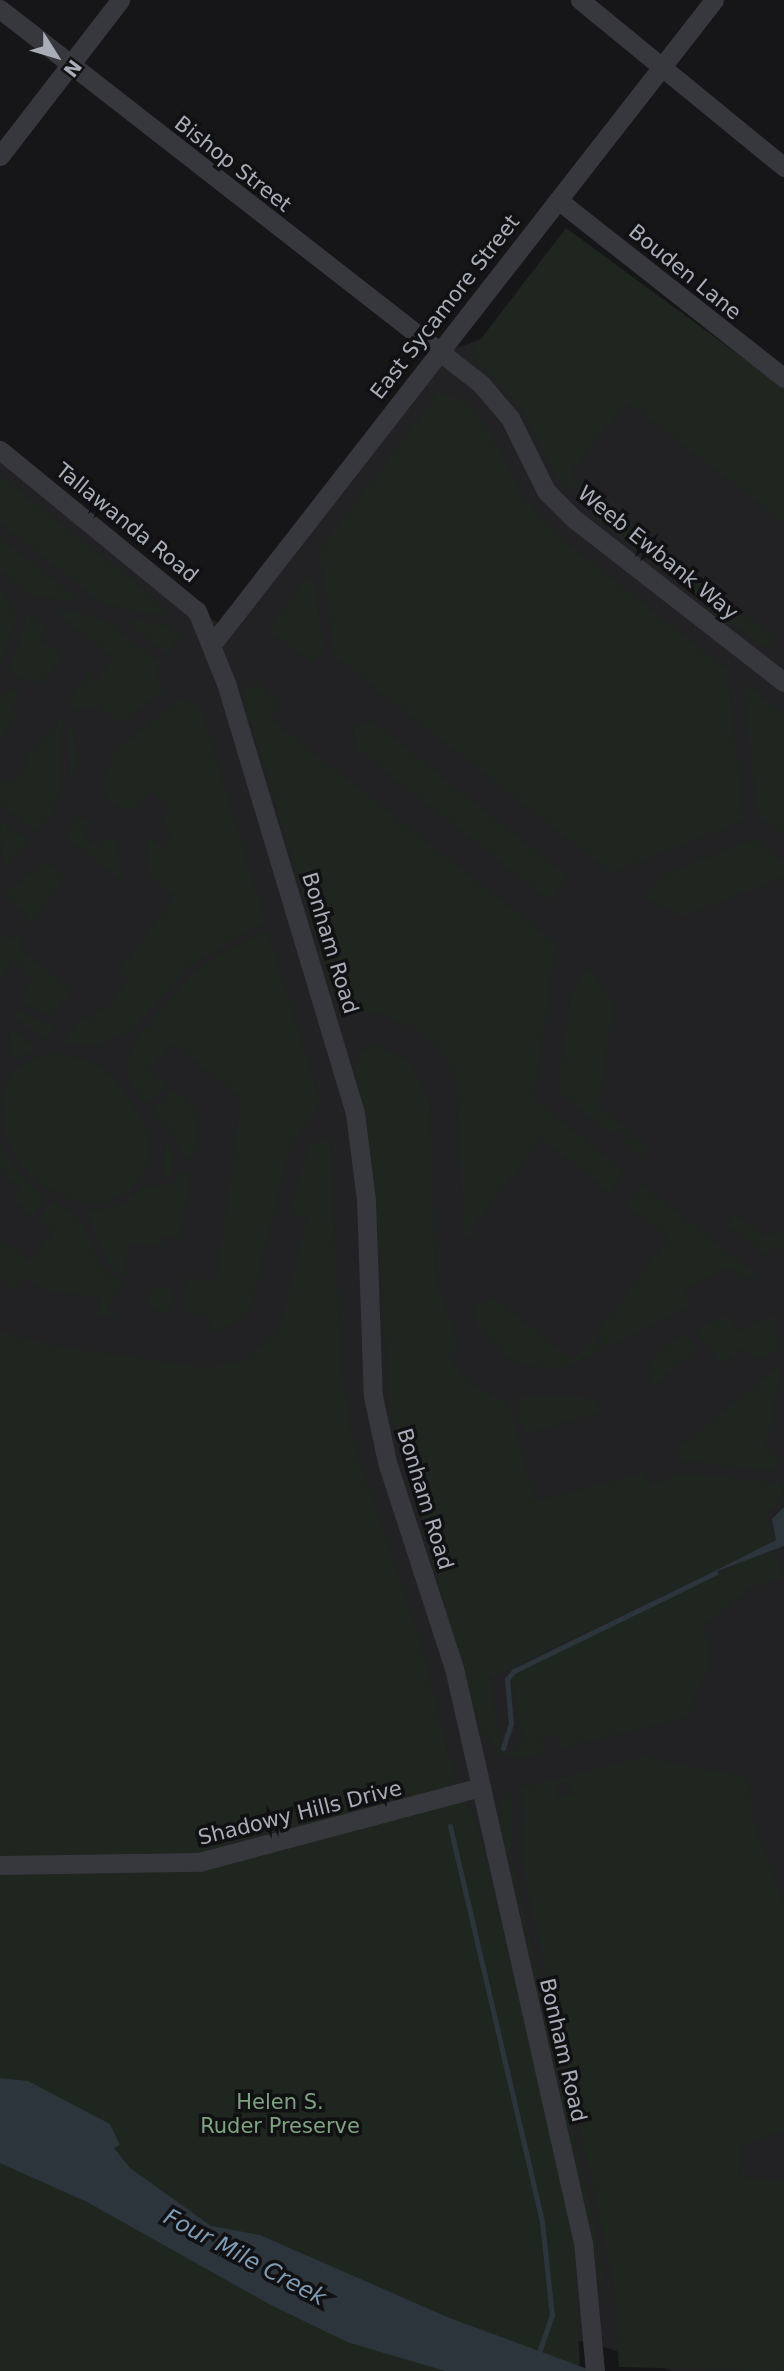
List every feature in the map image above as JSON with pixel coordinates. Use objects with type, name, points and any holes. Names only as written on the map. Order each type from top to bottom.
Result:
[{"type":"street","points":[[0,156],[120,0]]},
{"type":"street","points":[[580,0],[784,167]]},
{"type":"street","name":"East Sycamore Street","points":[[213,643],[714,0]]},
{"type":"street","name":"Bishop Street","points":[[0,9],[438,354]]},
{"type":"street","name":"Bouden Lane","points":[[558,200],[784,378]]},
{"type":"street","name":"Weeb Ewbank Way","points":[[438,354],[481,384],[510,418],[546,491],[573,518],[784,682]]},
{"type":"street","name":"Tallawanda Road","points":[[0,450],[174,588],[197,611],[213,643]]},
{"type":"street","name":"Bonham Road","points":[[213,643],[355,1112],[366,1200],[373,1396],[387,1462],[454,1668],[583,2242],[595,2364]]},
{"type":"street","name":"Shadowy Hills Drive","points":[[0,1865],[199,1862],[481,1787]]},
{"type":"shaded area","points":[[531,322],[784,499],[784,2371],[672,2371],[596,2344],[298,2290],[0,2124],[0,450],[197,611],[231,630],[438,354]]},
{"type":"green space","points":[[566,228],[784,388],[784,523],[627,401],[571,472],[579,488],[564,489],[519,406],[470,353]]},
{"type":"green space","points":[[439,392],[465,402],[486,426],[520,492],[550,530],[727,670],[744,820],[611,873],[334,656],[319,550]]},
{"type":"green space","points":[[0,476],[151,595],[172,618],[103,604],[0,523]]},
{"type":"green space","points":[[599,505],[771,634],[773,645],[762,647],[600,522],[594,513]]},
{"type":"green space","points":[[0,538],[74,596],[74,602],[29,595],[0,570]]},
{"type":"green space","points":[[308,577],[314,580],[324,649],[314,663],[267,631]]},
{"type":"green space","points":[[0,591],[18,615],[0,664]]},
{"type":"green space","points":[[63,609],[104,619],[160,663],[155,675],[163,690],[118,725],[102,705],[75,709],[68,701],[88,675],[97,681],[114,658],[57,614]]},
{"type":"green space","points":[[27,614],[47,628],[39,638],[63,656],[42,683],[9,674]]},
{"type":"green space","points":[[133,620],[171,626],[180,637],[167,654],[132,627]]},
{"type":"green space","points":[[743,682],[784,714],[784,835],[757,814]]},
{"type":"green space","points":[[258,684],[281,705],[270,719],[556,943],[534,1099],[625,1172],[609,1192],[542,1139],[470,1229],[479,1242],[464,1234],[456,1080],[439,1049],[413,1027],[381,1014],[347,1011],[334,998],[241,690]]},
{"type":"green space","points":[[11,688],[20,695],[11,707],[19,713],[0,738],[0,697]]},
{"type":"green space","points":[[179,699],[200,706],[265,921],[189,966],[131,1032],[94,1046],[63,1043],[84,1016],[89,1020],[98,1007],[104,1011],[128,980],[118,972],[175,897],[150,877],[145,844],[149,838],[162,848],[172,835],[160,823],[171,808],[150,790],[137,807],[121,809],[106,798],[102,784],[114,752]]},
{"type":"green space","points":[[62,717],[61,785],[50,818],[36,832],[0,804],[0,780],[10,786],[28,763],[24,759]]},
{"type":"green space","points":[[374,723],[568,877],[550,901],[355,748],[353,726]]},
{"type":"green space","points":[[73,726],[77,766],[70,779],[68,727]]},
{"type":"green space","points":[[75,816],[92,821],[82,835],[99,848],[110,837],[117,840],[122,882],[66,836]]},
{"type":"green space","points":[[0,821],[29,840],[8,865],[2,861]]},
{"type":"green space","points":[[754,839],[784,862],[784,877],[683,916],[643,898],[660,876]]},
{"type":"green space","points":[[47,862],[66,877],[25,930],[29,916],[2,895]]},
{"type":"green space","points":[[267,930],[321,1104],[289,1149],[252,1304],[236,1324],[211,1332],[208,1315],[182,1311],[187,1277],[216,1281],[241,1098],[171,1042],[149,1071],[167,1086],[146,1105],[131,1085],[125,1062],[136,1039],[188,978],[217,955]]},
{"type":"green space","points":[[0,932],[10,940],[21,935],[18,946],[71,991],[51,1017],[22,1002],[31,980],[13,960],[0,977]]},
{"type":"green space","points":[[588,968],[613,1003],[599,1107],[650,1148],[642,1158],[623,1143],[628,1137],[618,1129],[612,1135],[557,1091],[571,991]]},
{"type":"green space","points":[[16,1009],[44,1023],[57,1025],[46,1039],[11,1016]]},
{"type":"green space","points":[[12,1030],[37,1048],[13,1061],[9,1034]]},
{"type":"green space","points":[[376,1044],[409,1061],[430,1102],[435,1276],[459,1346],[447,1356],[469,1382],[510,1406],[534,1501],[644,1473],[648,1487],[680,1473],[781,1483],[784,1499],[769,1510],[767,1521],[777,1540],[490,1678],[500,1745],[510,1752],[523,1738],[511,1679],[522,1668],[744,1559],[775,1551],[784,1578],[749,1589],[703,1626],[710,1661],[686,1717],[560,1748],[556,1735],[542,1738],[545,1752],[512,1759],[497,1753],[489,1735],[482,1736],[390,1414],[375,1189],[355,1067],[362,1051]]},
{"type":"green space","points":[[60,1053],[91,1062],[116,1079],[144,1122],[149,1150],[143,1175],[128,1193],[105,1203],[70,1200],[42,1185],[21,1166],[4,1131],[1,1097],[10,1075],[33,1058]]},
{"type":"green space","points":[[172,1089],[200,1112],[193,1156],[183,1156],[175,1137],[149,1114]]},
{"type":"green space","name":"Helen S. Ruder Preserve","points":[[330,1136],[340,1351],[352,1439],[422,1647],[454,1778],[477,1823],[574,2231],[580,2371],[0,2371],[0,1332],[60,1347],[209,1368],[249,1358],[281,1325],[307,1217],[289,1213],[309,1145]]},
{"type":"green space","points":[[166,1141],[175,1154],[173,1173],[162,1179]]},
{"type":"green space","points":[[0,1144],[21,1177],[46,1198],[34,1217],[12,1200],[21,1188],[0,1171]]},
{"type":"green space","points":[[180,1173],[190,1174],[181,1239],[163,1236],[161,1246],[129,1243],[123,1279],[108,1265],[87,1212],[121,1205],[146,1186],[171,1184]]},
{"type":"green space","points":[[642,1185],[756,1274],[741,1281],[732,1266],[685,1290],[689,1306],[605,1349],[597,1331],[669,1238],[626,1205]]},
{"type":"green space","points":[[53,1201],[82,1222],[102,1268],[125,1286],[108,1304],[116,1319],[97,1315],[99,1298],[53,1292],[24,1278],[14,1290],[0,1280],[0,1238],[31,1261],[53,1232],[38,1220]]},
{"type":"green space","points":[[735,1214],[766,1238],[784,1231],[784,1245],[765,1254],[727,1225]]},
{"type":"green space","points":[[161,1286],[170,1290],[174,1299],[170,1308],[161,1312],[152,1308],[148,1299],[152,1290]]},
{"type":"green space","points":[[491,1297],[573,1360],[593,1336],[601,1351],[557,1370],[515,1363],[476,1324],[475,1307]]},
{"type":"green space","points":[[728,1315],[737,1331],[775,1315],[778,1351],[757,1360],[743,1348],[723,1364],[695,1331]]},
{"type":"green space","points":[[687,1335],[698,1349],[654,1385],[647,1376],[658,1350]]},
{"type":"green space","points":[[783,1363],[765,1447],[780,1463],[774,1471],[683,1461],[675,1451]]},
{"type":"green space","points":[[576,1396],[596,1401],[600,1413],[524,1434],[517,1408],[521,1397]]},
{"type":"green space","points":[[643,1757],[750,1778],[752,1818],[784,1904],[784,2130],[742,2146],[738,2176],[784,2182],[784,2371],[619,2367],[613,2280],[521,1861],[525,1813],[520,1788]],"holes":[[[569,1781],[573,1794],[558,1798],[555,1785]]]},
{"type":"green space","points":[[512,1791],[511,1853],[599,2245],[607,2312],[500,1822],[500,1803]]},
{"type":"water","points":[[784,1507],[784,1546],[707,1575],[776,1540],[772,1519]]},
{"type":"water","name":"Four Mile Creek","points":[[0,2078],[28,2081],[110,2124],[120,2145],[114,2148],[130,2168],[211,2226],[260,2235],[447,2317],[593,2371],[445,2371],[347,2342],[269,2304],[87,2202],[0,2163]]},
{"type":"waterway","points":[[503,1748],[511,1724],[507,1679],[514,1671],[715,1573]]},
{"type":"waterway","points":[[450,1826],[542,2222],[552,2315],[538,2355]]}]
